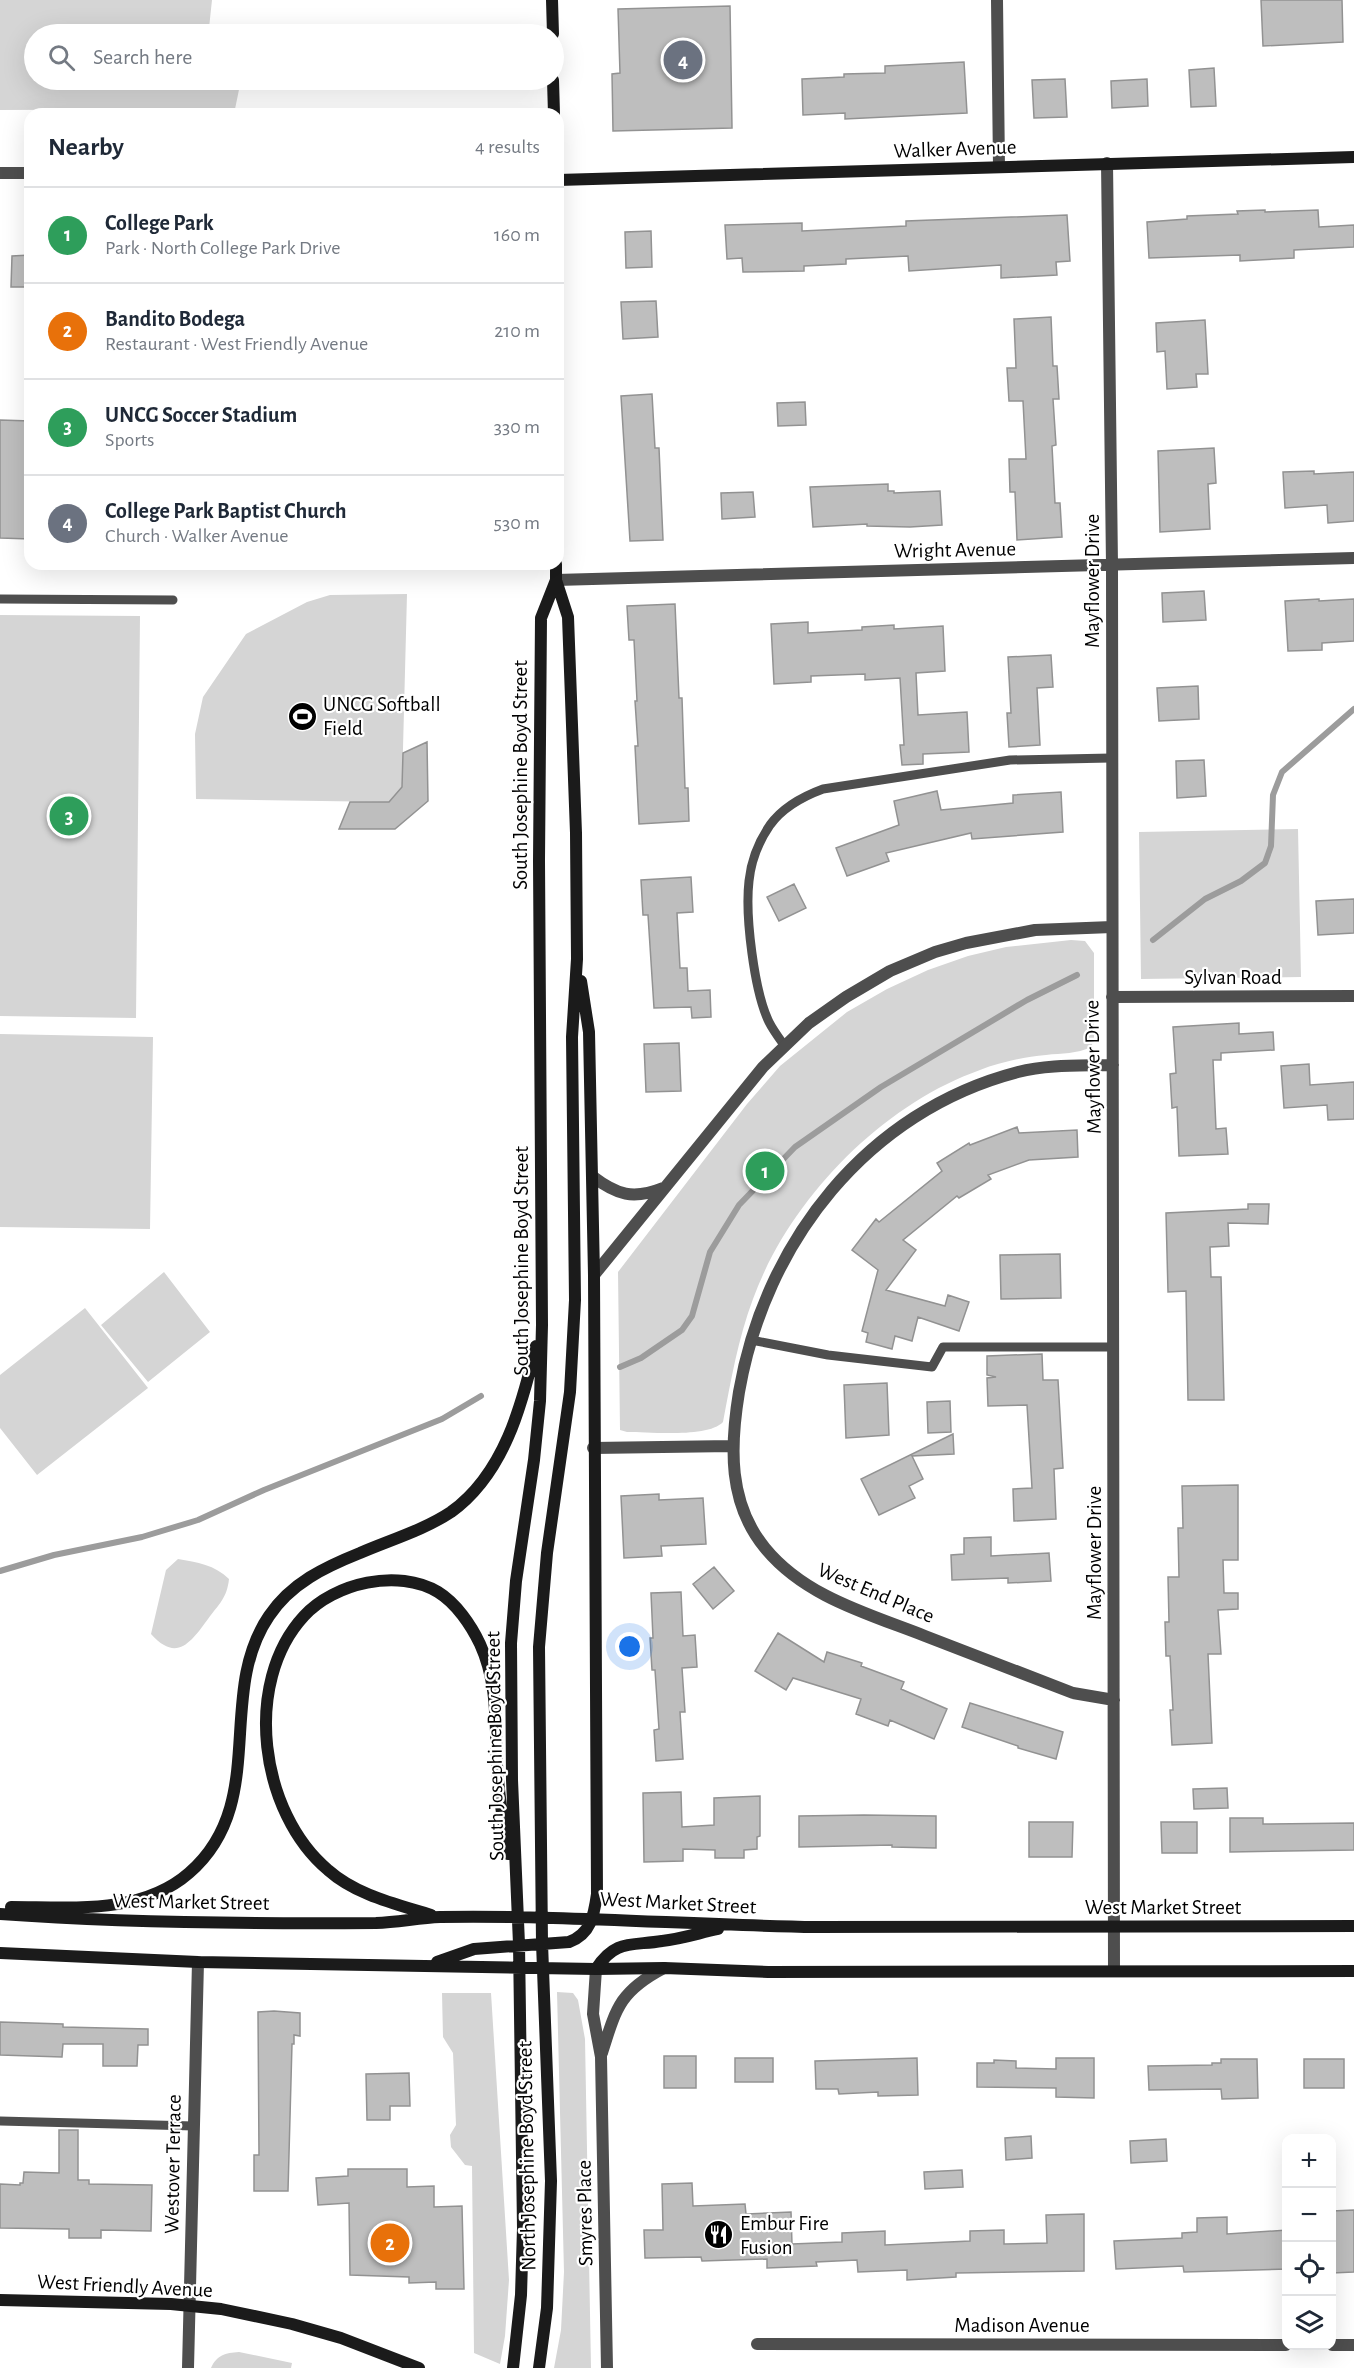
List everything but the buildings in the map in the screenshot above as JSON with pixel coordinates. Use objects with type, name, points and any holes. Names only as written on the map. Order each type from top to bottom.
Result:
[{"type":"main road","points":[[552,0],[553,24]]},
{"type":"main road","points":[[553,90],[554,108]]},
{"type":"main road","name":"Walker Avenue","points":[[564,180],[1354,157]]},
{"type":"main road","name":"South Josephine Boyd Street","points":[[542,1943],[539,1647],[543,1588],[565,1434],[575,1300],[572,1037],[577,959],[576,833],[568,617],[556,579],[556,570]]},
{"type":"main road","name":"South Josephine Boyd Street","points":[[519,1944],[512,1780],[511,1643],[516,1581],[534,1460],[540,1401],[542,1325],[539,873],[541,618],[556,579]]},
{"type":"main road","points":[[429,1965],[474,1949],[569,1942],[582,1934],[593,1918],[597,1894],[594,1275],[589,1032],[577,959]]},
{"type":"main road","points":[[0,1908],[97,1906],[134,1901],[152,1896],[172,1885],[189,1873],[206,1856],[228,1819],[235,1795],[242,1700],[258,1635],[269,1616],[285,1595],[304,1580],[328,1566],[417,1529],[451,1511],[479,1485],[510,1435],[524,1398],[542,1325]]},
{"type":"main road","points":[[438,1917],[378,1899],[328,1871],[293,1830],[274,1788],[269,1764],[267,1731],[269,1700],[280,1653],[304,1616],[321,1600],[365,1582],[390,1581],[414,1584],[437,1591],[452,1603],[479,1642],[490,1668],[495,1697],[497,1767],[519,1944]]},
{"type":"main road","name":"West Market Street","points":[[0,1914],[114,1921],[211,1923],[380,1923],[438,1917],[593,1918],[734,1926],[1354,1926]]},
{"type":"main road","points":[[596,1969],[611,1951],[628,1943],[661,1942],[734,1926]]},
{"type":"main road","name":"North Josephine Boyd Street","points":[[538,2368],[547,2308],[551,2181],[542,1943]]},
{"type":"main road","name":"North Josephine Boyd Street","points":[[513,2368],[520,2305],[523,2228],[519,1944]]},
{"type":"main road","points":[[0,1953],[198,1962],[596,1969],[664,1968],[768,1972],[1354,1971]]},
{"type":"main road","name":"West Friendly Avenue","points":[[0,2300],[190,2305],[221,2309],[303,2327],[354,2342],[419,2368]]},
{"type":"street","points":[[997,0],[999,167]]},
{"type":"street","name":"Mayflower Drive","points":[[1107,163],[1112,565],[1114,1971]]},
{"type":"street","points":[[0,173],[24,173]]},
{"type":"street","name":"Wright Avenue","points":[[556,579],[1354,558]]},
{"type":"street","points":[[594,1275],[650,1209],[663,1188],[678,1173],[740,1093],[784,1045],[809,1023],[846,997],[890,971],[935,952],[966,943],[1035,930],[1112,927]]},
{"type":"street","name":"Sylvan Road","points":[[1112,997],[1354,996]]},
{"type":"street","name":"West End Place","points":[[1113,1065],[1055,1066],[1021,1071],[986,1081],[944,1100],[889,1136],[857,1163],[819,1204],[793,1243],[759,1313],[743,1373],[732,1446],[736,1490],[750,1526],[777,1562],[814,1591],[1073,1693],[1114,1700]]},
{"type":"street","points":[[592,1176],[608,1188],[620,1193],[647,1194],[663,1188]]},
{"type":"street","points":[[594,1448],[732,1446]]},
{"type":"street","name":"Westover Terrace","points":[[188,2368],[198,1962]]},
{"type":"street","name":"Smyres Place","points":[[601,2057],[612,2020],[621,2002],[638,1983],[664,1968]]},
{"type":"street","name":"Smyres Place","points":[[596,1969],[593,2014],[601,2057],[607,2368]]},
{"type":"street","name":"Madison Avenue","points":[[757,2344],[1282,2345]]},
{"type":"street","points":[[1336,2345],[1354,2345]]},
{"type":"lane","points":[[0,599],[173,600]]},
{"type":"lane","points":[[784,1045],[769,1023],[757,980],[750,936],[749,882],[756,850],[771,823],[781,813],[810,794],[823,789],[1010,760],[1111,758]]},
{"type":"lane","points":[[751,1340],[828,1354],[932,1367],[943,1347],[1113,1347]]},
{"type":"lane","points":[[0,2121],[194,2126]]},
{"type":"shaded area","points":[[0,0],[212,0],[209,24],[24,24],[24,90],[239,90],[235,108],[0,110]]},
{"type":"shaded area","name":"UNCG Softball Field","points":[[407,594],[402,787],[389,802],[196,799],[195,734],[203,697],[246,634],[307,602],[330,595]]},
{"type":"shaded area","points":[[0,615],[140,616],[136,1018],[0,1016]]},
{"type":"shaded area","points":[[1298,829],[1301,977],[1141,979],[1139,832]]},
{"type":"shaded area","points":[[1071,940],[1085,941],[1094,953],[1094,1040],[1091,1047],[1075,1052],[1021,1059],[980,1070],[943,1086],[908,1107],[874,1132],[843,1160],[815,1192],[790,1226],[769,1262],[743,1329],[723,1422],[716,1427],[692,1432],[627,1432],[620,1430],[618,1272],[747,1104],[780,1066],[847,1012],[887,989],[928,970],[968,956],[1006,947]]},
{"type":"shaded area","points":[[0,1034],[153,1037],[150,1229],[0,1227]]},
{"type":"shaded area","points":[[164,1272],[210,1332],[148,1382],[101,1325]]},
{"type":"shaded area","points":[[85,1308],[148,1388],[37,1475],[0,1428],[0,1375]]},
{"type":"shaded area","points":[[178,1559],[212,1567],[229,1579],[222,1600],[196,1635],[183,1646],[176,1648],[160,1643],[151,1634],[166,1570]]},
{"type":"shaded area","points":[[557,1992],[573,1993],[578,2000],[585,2039],[591,2368],[554,2368],[561,2330],[564,2272]]},
{"type":"shaded area","points":[[442,1993],[491,1993],[509,2280],[505,2336],[500,2364],[474,2353],[472,2166],[465,2165],[451,2147],[450,2135],[456,2125],[453,2053],[443,2037]]},
{"type":"shaded area","points":[[239,2352],[292,2363],[291,2368],[211,2368],[222,2356]]},
{"type":"waterway","points":[[1153,940],[1205,899],[1241,881],[1265,863],[1271,846],[1273,795],[1282,772],[1354,709]]},
{"type":"waterway","points":[[620,1367],[641,1358],[682,1330],[692,1316],[710,1252],[739,1205],[795,1147],[881,1087],[1027,1000],[1077,975]]},
{"type":"waterway","points":[[0,1571],[54,1555],[142,1537],[198,1520],[264,1490],[442,1419],[481,1396]]},
{"type":"place","name":"College Park Baptist Church","points":[[683,60]]},
{"type":"place","name":"UNCG Softball Field","points":[[302,716]]},
{"type":"place","name":"UNCG Soccer Stadium","points":[[69,816]]},
{"type":"place","name":"College Park","points":[[765,1171]]},
{"type":"place","name":"Embur Fire Fusion","points":[[719,2235]]},
{"type":"place","name":"Bandito Bodega","points":[[390,2243]]}]
